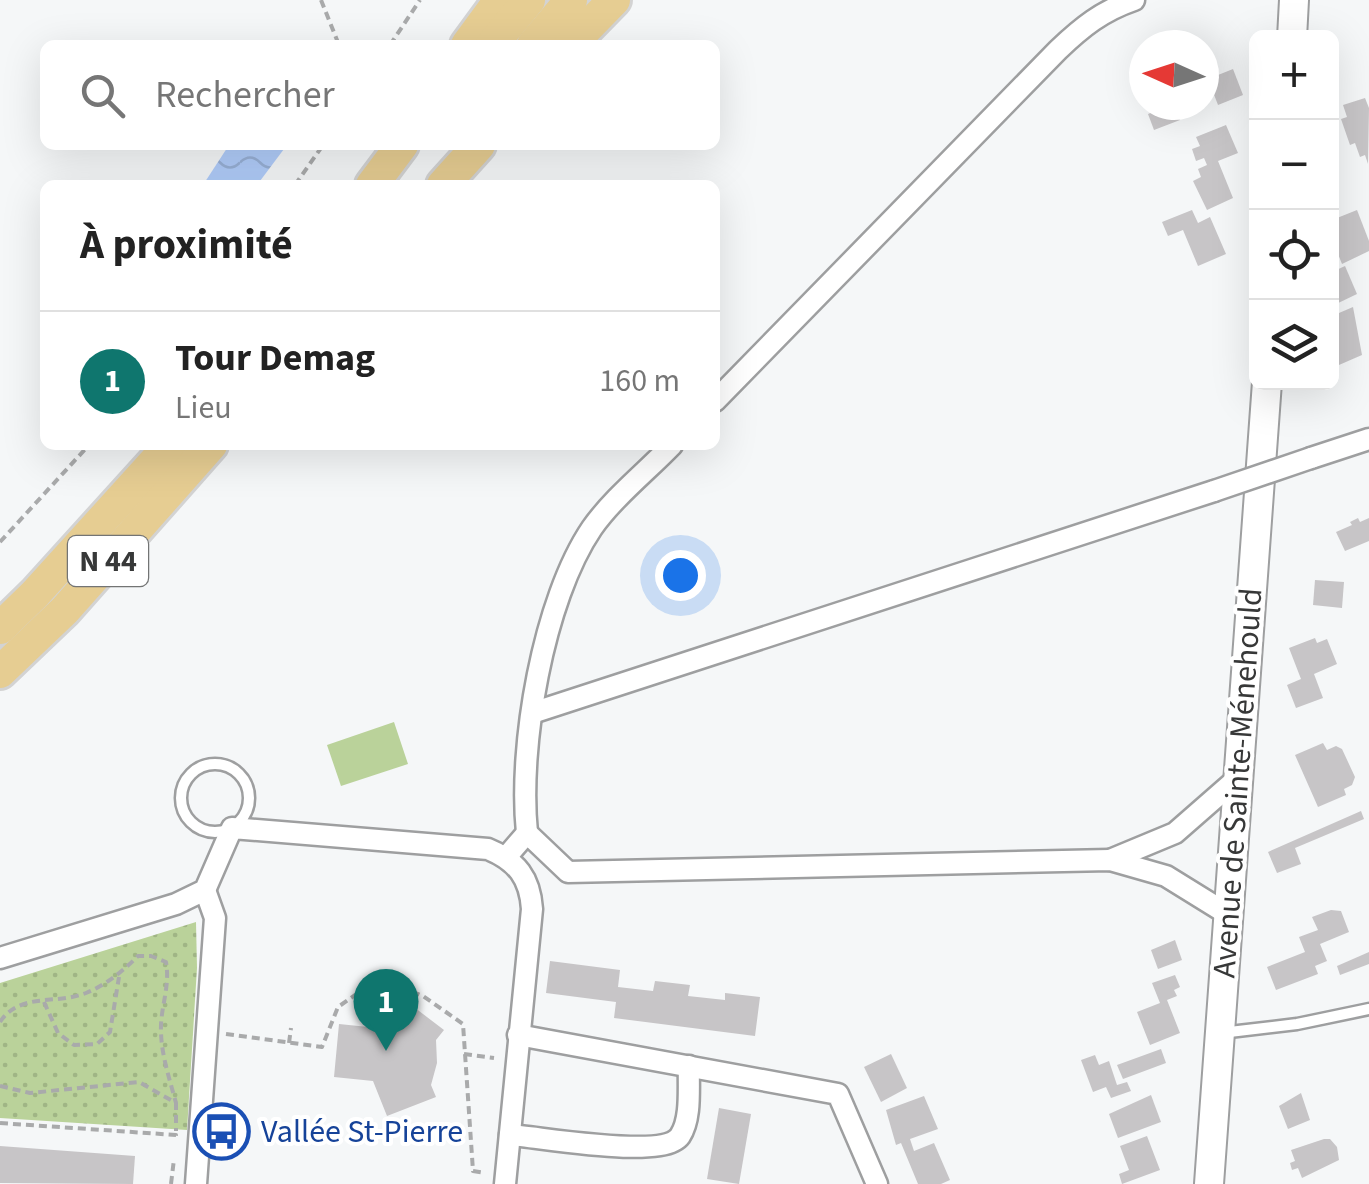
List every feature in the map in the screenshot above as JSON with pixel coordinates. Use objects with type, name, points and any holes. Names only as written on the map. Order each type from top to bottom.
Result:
[{"type":"main road","points":[[471,40],[500,0]]},
{"type":"main road","points":[[496,40],[529,0]]},
{"type":"main road","points":[[537,40],[572,0]]},
{"type":"main road","points":[[575,40],[614,0]]},
{"type":"main road","points":[[1292,30],[1294,0]]},
{"type":"main road","points":[[376,180],[398,150]]},
{"type":"main road","points":[[432,180],[454,150]]},
{"type":"main road","points":[[448,180],[474,150]]},
{"type":"main road","name":"Avenue de Sainte-Ménehould","points":[[1209,1184],[1266,390]]},
{"type":"main road","name":"N 44","points":[[0,628],[165,450]]},
{"type":"main road","name":"N 44","points":[[0,672],[65,610],[207,450]]},
{"type":"street","points":[[720,396],[1072,36],[1108,9],[1134,0]]},
{"type":"street","points":[[532,713],[1369,440]]},
{"type":"street","points":[[667,450],[593,526],[570,569],[548,632],[532,713],[524,803],[527,833],[568,872],[1110,860],[1166,876],[1229,915]]},
{"type":"street","points":[[1110,860],[1175,833],[1239,777]]},
{"type":"street","points":[[0,958],[176,904],[205,890],[232,828],[488,849],[506,856],[524,874],[531,891],[532,909],[505,1180]]},
{"type":"street","points":[[506,856],[527,833]]},
{"type":"street","points":[[196,1184],[215,918],[205,890]]},
{"type":"street","points":[[518,1035],[838,1094],[877,1184]]},
{"type":"street","points":[[510,1135],[638,1147],[666,1145],[679,1138],[686,1121],[689,1066]]},
{"type":"lane","points":[[225,765],[244,779],[249,802],[246,814],[232,828],[208,832],[189,821],[183,812],[181,801],[186,780],[202,766],[225,765]]},
{"type":"lane","points":[[1220,1033],[1297,1024],[1369,1009]]},
{"type":"path","points":[[321,0],[336,40]]},
{"type":"path","points":[[393,40],[420,0]]},
{"type":"path","points":[[299,180],[320,150]]},
{"type":"path","points":[[0,542],[84,450]]},
{"type":"path","points":[[0,1022],[7,1012],[26,1001],[44,1002],[84,994],[119,974],[138,956],[166,962],[169,980],[161,1023],[162,1048],[176,1103],[171,1184]]},
{"type":"path","points":[[44,1002],[58,1033],[74,1044],[97,1044],[110,1032],[119,974]]},
{"type":"path","points":[[207,1032],[322,1047],[338,1007],[366,988],[398,986],[422,996],[463,1024],[473,1171],[505,1180]]},
{"type":"path","points":[[289,1042],[291,1028]]},
{"type":"path","points":[[464,1054],[516,1060]]},
{"type":"path","points":[[0,1086],[30,1092],[140,1082],[176,1103]]},
{"type":"path","points":[[0,1124],[176,1135]]},
{"type":"green space","points":[[394,722],[408,764],[341,786],[327,745]]},
{"type":"green space","points":[[196,922],[187,1130],[0,1118],[0,983]]},
{"type":"water","points":[[226,150],[283,150],[261,180],[206,180]]},
{"type":"building","points":[[1233,69],[1243,95],[1219,105],[1219,75]]},
{"type":"building","points":[[1365,98],[1369,108],[1368,164],[1365,155],[1360,157],[1355,143],[1350,145],[1341,119],[1347,117],[1343,105]]},
{"type":"building","points":[[1150,120],[1180,120],[1154,130]]},
{"type":"building","points":[[1226,125],[1238,153],[1218,161],[1233,198],[1207,210],[1193,181],[1201,177],[1198,169],[1207,165],[1204,158],[1196,161],[1192,149],[1200,146],[1196,137]]},
{"type":"building","points":[[1192,210],[1198,223],[1210,217],[1226,254],[1198,266],[1183,230],[1168,236],[1162,222]]},
{"type":"building","points":[[1357,210],[1369,241],[1369,251],[1342,264],[1339,256],[1339,217]]},
{"type":"building","points":[[1345,266],[1357,294],[1339,303],[1339,300],[1339,269]]},
{"type":"building","points":[[1353,307],[1362,355],[1339,365],[1339,313]]},
{"type":"building","points":[[1358,518],[1360,522],[1369,518],[1369,541],[1345,551],[1336,532]]},
{"type":"building","points":[[1315,580],[1344,582],[1342,608],[1313,605]]},
{"type":"building","points":[[1315,638],[1317,643],[1327,639],[1337,664],[1314,674],[1323,698],[1296,708],[1287,685],[1301,679],[1289,648]]},
{"type":"building","points":[[1323,743],[1327,750],[1336,746],[1342,749],[1355,777],[1352,785],[1344,789],[1346,795],[1318,807],[1295,755]]},
{"type":"building","points":[[1361,811],[1364,819],[1295,848],[1301,864],[1277,873],[1268,852]]},
{"type":"building","points":[[1331,910],[1341,911],[1349,932],[1320,944],[1327,961],[1315,966],[1318,974],[1276,990],[1267,967],[1305,952],[1299,937],[1318,930],[1312,917]]},
{"type":"building","points":[[1175,940],[1182,960],[1158,969],[1151,950]]},
{"type":"building","points":[[1369,952],[1369,964],[1340,975],[1337,966]]},
{"type":"building","points":[[550,961],[620,970],[618,987],[653,991],[655,981],[690,985],[688,996],[725,1000],[725,993],[760,997],[755,1036],[614,1018],[616,1002],[546,993]]},
{"type":"building","points":[[1175,975],[1180,987],[1174,990],[1177,996],[1167,1000],[1180,1033],[1150,1045],[1137,1012],[1160,1003],[1152,983]]},
{"type":"building","points":[[402,998],[444,1030],[436,1040],[437,1063],[431,1085],[436,1097],[387,1116],[373,1081],[334,1077],[339,1024],[378,1028]]},
{"type":"building","points":[[1161,1049],[1166,1063],[1123,1079],[1117,1065]]},
{"type":"building","points":[[891,1054],[907,1088],[881,1102],[864,1067]]},
{"type":"building","points":[[1095,1055],[1099,1065],[1109,1061],[1117,1085],[1127,1082],[1131,1091],[1111,1098],[1106,1087],[1093,1092],[1081,1060]]},
{"type":"building","points":[[1301,1093],[1310,1120],[1288,1129],[1279,1106]]},
{"type":"building","points":[[1151,1095],[1161,1122],[1118,1138],[1109,1114]]},
{"type":"building","points":[[924,1096],[938,1129],[910,1139],[914,1151],[934,1143],[950,1180],[941,1184],[918,1184],[901,1143],[896,1145],[886,1110]]},
{"type":"building","points":[[719,1108],[751,1114],[739,1184],[707,1179]]},
{"type":"building","points":[[1147,1136],[1160,1170],[1122,1184],[1119,1174],[1129,1170],[1120,1146]]},
{"type":"building","points":[[1330,1139],[1337,1147],[1339,1160],[1302,1178],[1298,1168],[1292,1170],[1290,1163],[1295,1161],[1291,1150]]},
{"type":"building","points":[[0,1146],[135,1156],[133,1184],[0,1183]]},
{"type":"place","name":"Tour Demag","points":[[386,1051]]},
{"type":"place","name":"Vallée St-Pierre","points":[[222,1132]]}]
